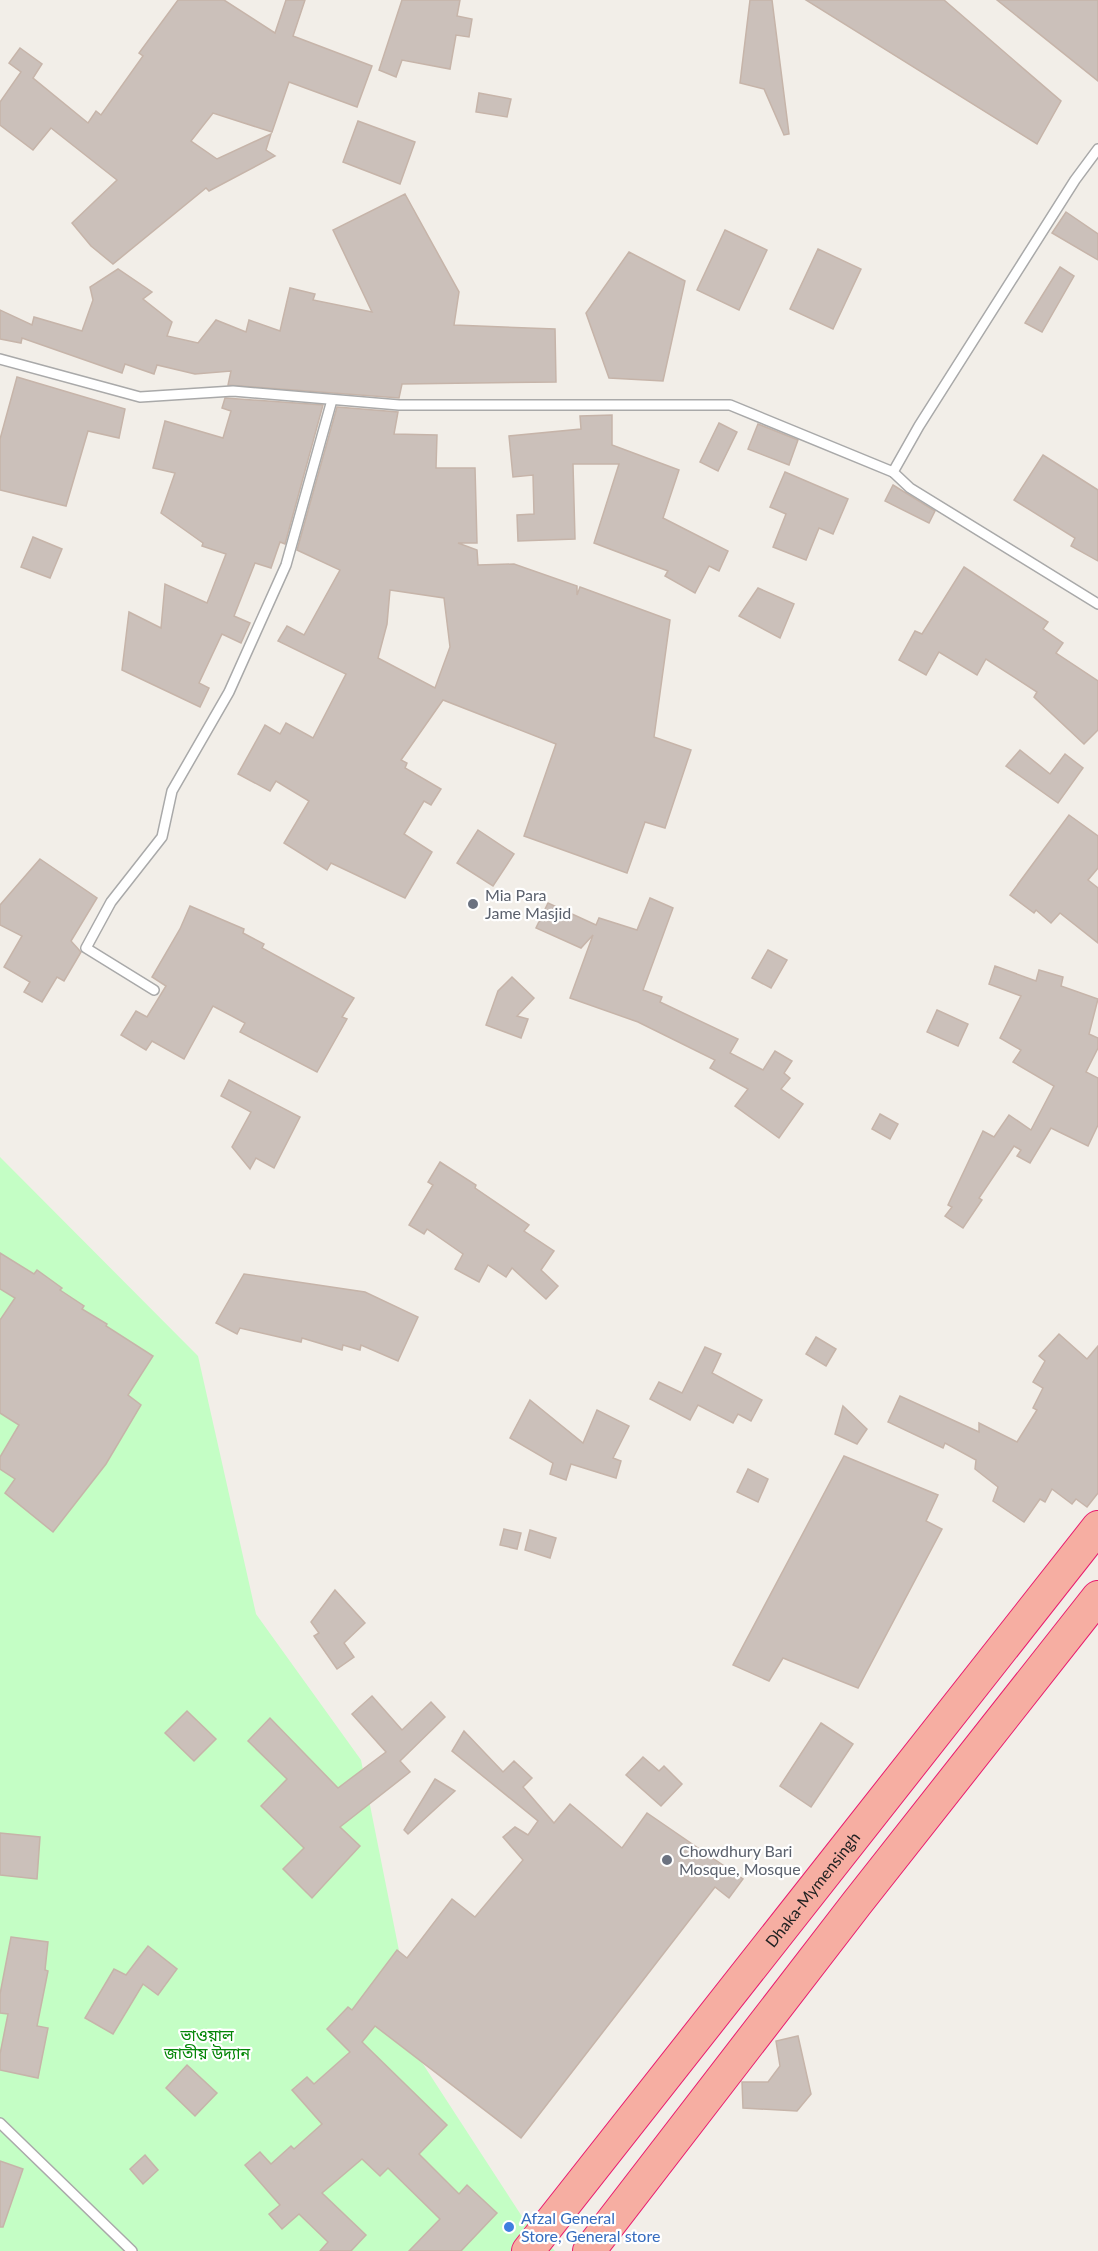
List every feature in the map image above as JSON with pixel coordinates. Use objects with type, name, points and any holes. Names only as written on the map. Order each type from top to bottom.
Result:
[{"type":"highway","name":"Dhaka-Mymensingh","points":[[528,2251],[1098,1527]]},
{"type":"highway","points":[[589,2251],[864,1893],[1098,1597]]},
{"type":"lane","points":[[893,472],[919,426],[1075,180],[1098,149]]},
{"type":"lane","points":[[0,358],[140,397],[233,391],[399,405],[730,405],[893,472],[910,488],[1098,604]]},
{"type":"lane","points":[[154,990],[86,948],[111,902],[162,837],[172,791],[229,692],[272,597],[286,565],[332,399]]},
{"type":"lane","points":[[0,2123],[132,2251]]},
{"type":"green space","name":"ভাওয়াল জাতীয় উদ্যান","points":[[0,1157],[198,1356],[256,1614],[361,1760],[421,2061],[523,2218],[555,2251],[0,2251]]},
{"type":"building","points":[[178,0],[224,0],[275,33],[286,0],[305,0],[293,36],[372,66],[357,107],[289,82],[272,132],[213,113],[191,141],[217,159],[271,134],[266,150],[275,156],[209,191],[206,188],[113,264],[91,246],[72,223],[117,180],[51,128],[33,150],[0,125],[0,102],[21,72],[9,63],[20,48],[42,64],[33,78],[88,123],[96,111],[101,115],[143,56],[139,53]]},
{"type":"building","points":[[402,0],[460,0],[457,16],[472,19],[469,37],[456,35],[450,69],[402,60],[396,77],[379,70]]},
{"type":"building","points":[[750,0],[772,0],[789,134],[784,135],[764,89],[740,83]]},
{"type":"building","points":[[806,0],[944,0],[1061,101],[1037,144]]},
{"type":"building","points":[[997,0],[1098,0],[1098,81]]},
{"type":"building","points":[[479,93],[511,99],[507,117],[476,112]]},
{"type":"building","points":[[358,121],[415,142],[400,184],[343,162]]},
{"type":"building","points":[[405,194],[459,292],[454,325],[555,329],[556,382],[402,384],[399,398],[228,385],[231,371],[195,374],[157,365],[154,374],[125,364],[122,373],[22,338],[21,343],[0,339],[0,310],[32,325],[34,317],[82,331],[93,300],[90,287],[118,269],[152,292],[143,299],[172,322],[167,336],[198,343],[216,320],[246,332],[249,320],[280,331],[290,288],[315,294],[313,300],[372,312],[333,230]]},
{"type":"building","points":[[1066,212],[1098,234],[1098,260],[1052,233]]},
{"type":"building","points":[[725,230],[767,250],[739,310],[697,290]]},
{"type":"building","points":[[818,249],[861,269],[833,329],[790,309]]},
{"type":"building","points":[[629,252],[685,281],[663,381],[609,378],[586,313]]},
{"type":"building","points":[[1060,267],[1074,276],[1042,332],[1025,323]]},
{"type":"building","points":[[17,377],[125,409],[119,438],[88,431],[66,506],[0,490],[0,439]]},
{"type":"building","points":[[225,398],[323,405],[285,544],[280,542],[271,568],[255,563],[234,616],[250,623],[241,643],[222,634],[199,683],[209,688],[200,707],[122,670],[129,612],[161,628],[165,584],[207,603],[226,554],[202,546],[203,543],[161,513],[175,473],[153,468],[165,421],[223,438],[231,411],[222,408]]},
{"type":"building","points":[[337,407],[398,412],[394,434],[437,435],[436,468],[475,468],[477,543],[458,543],[477,550],[478,565],[514,564],[577,586],[577,595],[580,587],[670,620],[654,737],[691,750],[665,828],[645,822],[627,873],[524,836],[556,744],[443,700],[401,760],[407,763],[405,768],[441,789],[431,805],[424,801],[404,834],[432,852],[405,898],[331,863],[327,870],[284,843],[309,801],[276,781],[270,791],[238,774],[265,725],[280,734],[286,723],[313,738],[346,674],[278,641],[287,626],[304,635],[340,570],[297,550]],"holes":[[[390,590],[444,598],[450,647],[435,688],[378,658],[387,624]]]},
{"type":"building","points":[[612,415],[612,445],[679,470],[663,518],[728,551],[719,571],[709,566],[695,593],[665,576],[668,571],[594,543],[619,464],[573,464],[575,539],[518,541],[517,515],[534,514],[533,475],[513,477],[509,436],[581,429],[580,416]]},
{"type":"building","points":[[719,423],[737,432],[718,471],[700,462]]},
{"type":"building","points":[[758,424],[798,440],[789,465],[748,449]]},
{"type":"building","points":[[1043,455],[1098,490],[1098,561],[1071,546],[1075,538],[1014,500]]},
{"type":"building","points":[[785,472],[848,499],[833,534],[819,528],[806,560],[773,547],[786,514],[770,507]]},
{"type":"building","points":[[893,485],[935,511],[929,523],[885,501]]},
{"type":"building","points":[[33,537],[62,549],[50,578],[21,567]]},
{"type":"building","points":[[964,567],[1048,622],[1043,629],[1063,643],[1056,653],[1098,681],[1098,730],[1084,744],[1034,697],[1037,692],[986,659],[977,675],[939,652],[926,675],[899,660],[915,631],[922,634]]},
{"type":"building","points":[[758,588],[794,604],[780,638],[739,616]]},
{"type":"building","points":[[1020,750],[1050,774],[1065,754],[1083,768],[1058,803],[1006,766]]},
{"type":"building","points":[[1069,815],[1098,836],[1098,868],[1088,880],[1098,888],[1098,943],[1060,913],[1051,923],[1036,910],[1034,913],[1010,895]]},
{"type":"building","points":[[478,830],[514,854],[493,886],[457,863]]},
{"type":"building","points":[[40,859],[97,898],[71,941],[81,952],[64,981],[57,977],[42,1002],[24,992],[30,982],[4,967],[22,936],[0,925],[0,905]]},
{"type":"building","points":[[650,898],[673,908],[643,990],[662,997],[660,1002],[738,1039],[730,1053],[763,1070],[775,1051],[792,1061],[784,1073],[790,1078],[781,1089],[803,1104],[779,1138],[735,1106],[748,1089],[710,1068],[715,1060],[638,1022],[570,998],[593,935],[581,948],[536,928],[548,903],[596,925],[599,918],[637,930]]},
{"type":"building","points":[[190,906],[244,929],[243,933],[264,944],[262,948],[354,998],[342,1017],[347,1019],[317,1072],[240,1032],[245,1023],[213,1006],[184,1059],[152,1041],[146,1050],[121,1035],[136,1011],[147,1017],[166,986],[152,977],[180,929]]},
{"type":"building","points":[[768,950],[787,960],[771,988],[752,978]]},
{"type":"building","points":[[995,966],[1036,981],[1039,970],[1063,977],[1061,986],[1098,999],[1089,1034],[1098,1038],[1098,1048],[1086,1072],[1098,1078],[1098,1125],[1088,1146],[1051,1128],[1030,1163],[1017,1156],[1021,1150],[1014,1146],[979,1198],[982,1200],[963,1228],[945,1216],[952,1207],[948,1205],[983,1131],[994,1137],[1009,1115],[1031,1130],[1054,1086],[1013,1062],[1021,1050],[1000,1038],[1021,996],[989,984]]},
{"type":"building","points":[[512,977],[534,998],[517,1016],[528,1019],[521,1038],[486,1025],[498,991]]},
{"type":"building","points":[[937,1010],[968,1024],[958,1046],[927,1032]]},
{"type":"building","points":[[229,1080],[300,1117],[274,1168],[256,1158],[250,1169],[232,1147],[251,1112],[221,1096]]},
{"type":"building","points":[[880,1114],[898,1124],[890,1139],[872,1129]]},
{"type":"building","points":[[440,1162],[476,1185],[475,1188],[529,1225],[524,1231],[554,1251],[541,1270],[558,1286],[546,1299],[512,1268],[506,1277],[488,1265],[479,1282],[455,1269],[463,1254],[427,1229],[424,1234],[409,1225],[433,1185],[428,1182]]},
{"type":"building","points":[[0,1253],[34,1274],[37,1270],[62,1288],[60,1290],[84,1306],[82,1309],[153,1356],[128,1395],[141,1405],[106,1464],[53,1532],[5,1493],[15,1479],[0,1469],[0,1457],[19,1425],[0,1413],[0,1320],[15,1298],[0,1289]]},
{"type":"building","points":[[244,1274],[365,1292],[418,1317],[398,1361],[361,1345],[360,1350],[343,1345],[342,1350],[302,1338],[301,1342],[240,1328],[237,1334],[216,1323]]},
{"type":"building","points":[[1059,1334],[1087,1359],[1098,1346],[1098,1493],[1087,1507],[1076,1499],[1072,1504],[1052,1489],[1045,1502],[1040,1499],[1024,1522],[993,1501],[998,1487],[975,1469],[976,1460],[945,1443],[943,1448],[888,1422],[900,1396],[979,1432],[979,1423],[1017,1442],[1037,1410],[1033,1408],[1043,1388],[1033,1382],[1045,1361],[1039,1356]]},
{"type":"building","points":[[816,1337],[836,1349],[826,1366],[806,1354]]},
{"type":"building","points":[[705,1347],[721,1354],[712,1373],[762,1400],[751,1421],[738,1414],[733,1423],[698,1405],[690,1420],[650,1399],[659,1382],[682,1393]]},
{"type":"building","points":[[530,1400],[583,1443],[597,1410],[629,1426],[613,1458],[621,1461],[616,1478],[571,1464],[566,1480],[550,1474],[553,1463],[510,1438]]},
{"type":"building","points":[[843,1406],[867,1429],[857,1444],[835,1434]]},
{"type":"building","points":[[844,1456],[938,1495],[926,1521],[942,1529],[858,1688],[783,1658],[769,1681],[733,1665]]},
{"type":"building","points":[[748,1469],[768,1479],[758,1502],[737,1492]]},
{"type":"building","points":[[504,1529],[521,1533],[517,1549],[500,1545]]},
{"type":"building","points":[[530,1530],[556,1538],[550,1558],[525,1550]]},
{"type":"building","points":[[335,1590],[365,1623],[344,1643],[354,1657],[337,1669],[314,1636],[319,1633],[311,1622]]},
{"type":"building","points":[[372,1696],[402,1730],[431,1702],[445,1717],[400,1761],[410,1772],[340,1827],[360,1846],[312,1898],[283,1869],[304,1848],[261,1806],[287,1779],[248,1741],[270,1718],[338,1788],[386,1752],[352,1714]]},
{"type":"building","points":[[187,1711],[216,1739],[194,1761],[165,1733]]},
{"type":"building","points":[[821,1723],[853,1744],[811,1807],[780,1786]]},
{"type":"building","points":[[464,1731],[503,1772],[514,1761],[532,1778],[523,1787],[554,1823],[570,1804],[622,1848],[647,1813],[743,1879],[729,1898],[715,1887],[521,2138],[375,2026],[362,2042],[447,2125],[419,2154],[459,2194],[467,2185],[497,2213],[461,2251],[409,2251],[440,2219],[388,2168],[380,2176],[362,2159],[322,2193],[366,2235],[351,2251],[320,2251],[328,2242],[299,2214],[282,2229],[269,2214],[280,2205],[245,2165],[260,2152],[271,2164],[291,2146],[294,2149],[322,2124],[292,2090],[307,2077],[314,2084],[350,2052],[327,2029],[348,2007],[352,2010],[397,1950],[407,1958],[452,1899],[475,1917],[523,1860],[503,1837],[515,1827],[528,1835],[538,1821],[452,1751]]},
{"type":"building","points":[[643,1757],[659,1771],[664,1766],[682,1784],[661,1806],[626,1775]]},
{"type":"building","points":[[435,1779],[455,1791],[408,1834],[404,1830]]},
{"type":"building","points":[[0,1833],[40,1837],[37,1879],[0,1875]]},
{"type":"building","points":[[11,1937],[48,1942],[45,1970],[48,1971],[37,2026],[48,2028],[38,2078],[0,2070],[0,2054],[8,2014],[0,2013],[0,1994]]},
{"type":"building","points":[[148,1946],[177,1969],[158,1995],[143,1984],[113,2034],[85,2018],[114,1969],[126,1975]]},
{"type":"building","points":[[798,2036],[811,2094],[797,2111],[743,2108],[742,2082],[768,2082],[780,2066],[776,2041]]},
{"type":"building","points":[[187,2065],[217,2093],[195,2116],[166,2088]]},
{"type":"building","points":[[145,2155],[158,2170],[143,2184],[130,2169]]},
{"type":"building","points":[[0,2161],[23,2169],[3,2227],[0,2227]]},
{"type":"place","name":"Mia Para Jame Masjid","points":[[473,904]]},
{"type":"place","name":"Chowdhury Bari Mosque, Mosque","points":[[667,1860]]},
{"type":"place","name":"Afzal General Store, General store","points":[[509,2227]]}]
